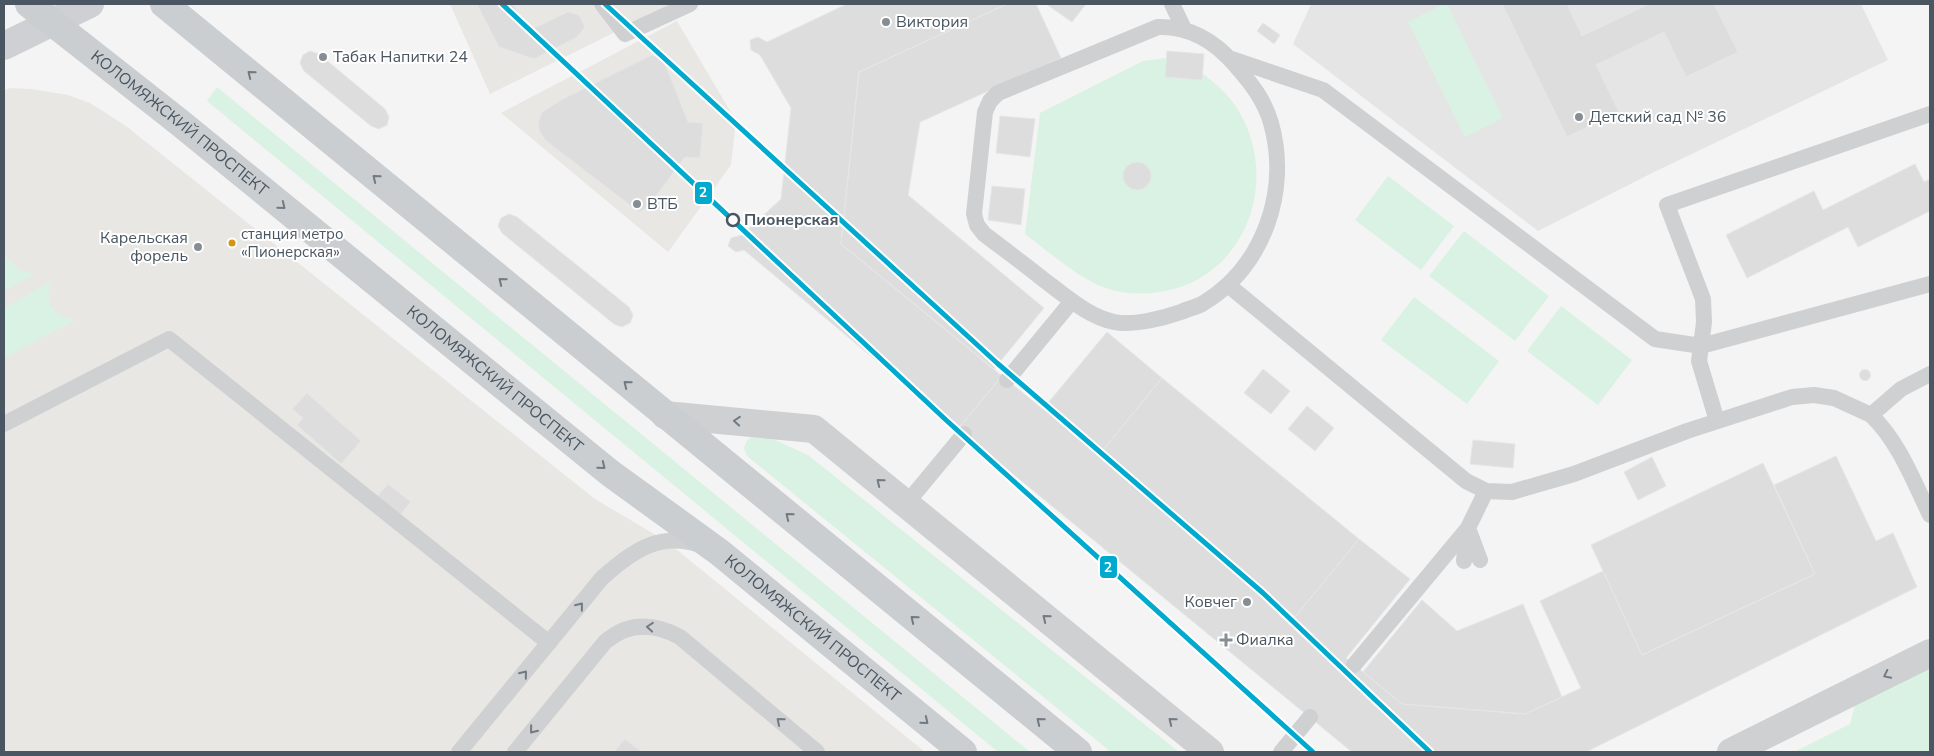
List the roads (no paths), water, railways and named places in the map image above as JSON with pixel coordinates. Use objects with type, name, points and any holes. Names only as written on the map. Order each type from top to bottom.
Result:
[{"type":"main road","name":"КОЛОМЯЖСКИЙ ПРОСПЕКТ","points":[[29,4],[179,122],[610,473],[719,552],[962,752]]},
{"type":"main road","points":[[4,46],[90,4]]},
{"type":"main road","points":[[164,4],[1078,752]]},
{"type":"street","points":[[665,415],[814,428],[1210,752]]},
{"type":"street","points":[[1731,752],[1930,653]]},
{"type":"lane","points":[[602,4],[625,34],[690,4]]},
{"type":"lane","points":[[1172,4],[1184,29]]},
{"type":"lane","points":[[1158,27],[1184,29],[1216,45],[1230,58],[1250,82],[1260,98],[1271,122],[1278,160],[1278,181],[1274,206],[1267,228],[1249,260],[1228,285],[1202,304],[1171,316],[1143,321],[1116,322],[1089,313],[984,234],[977,225],[974,214],[985,112],[990,101],[998,93],[1158,27]]},
{"type":"lane","points":[[1230,58],[1323,90],[1655,339],[1701,346],[1930,284]]},
{"type":"lane","points":[[1717,421],[1699,360],[1704,322],[1703,299],[1667,205],[1930,114]]},
{"type":"lane","points":[[1228,285],[1466,481],[1486,491],[1512,492],[1574,474],[1717,421],[1792,397],[1814,395],[1834,398],[1871,415],[1885,428],[1896,444],[1930,514]]},
{"type":"lane","points":[[1007,380],[1072,301]]},
{"type":"lane","points":[[4,424],[169,339],[549,643]]},
{"type":"lane","points":[[1871,415],[1901,389],[1930,374]]},
{"type":"lane","points":[[906,504],[964,434]]},
{"type":"lane","points":[[1354,665],[1468,528],[1486,491]]},
{"type":"lane","points":[[1468,528],[1472,560]]},
{"type":"lane","points":[[459,752],[602,578],[619,563],[639,549],[657,542],[677,540],[719,552]]},
{"type":"lane","points":[[515,752],[605,642],[618,631],[630,627],[644,626],[668,631],[680,638],[817,752]]},
{"type":"lane","points":[[1281,752],[1310,717]]},
{"type":"place","name":"Виктория","points":[[886,22]]},
{"type":"place","name":"Табак Напитки 24","points":[[323,57]]},
{"type":"place","name":"Детский сад № 36","points":[[1579,117]]},
{"type":"place","name":"ВТБ","points":[[637,204]]},
{"type":"place","name":"Пионерская","points":[[733,220]]},
{"type":"place","name":"станция метро «Пионерская»","points":[[232,243]]},
{"type":"place","name":"Карельская форель","points":[[198,247]]},
{"type":"place","name":"Ковчег","points":[[1247,602]]},
{"type":"place","name":"Фиалка","points":[[1226,640]]}]
